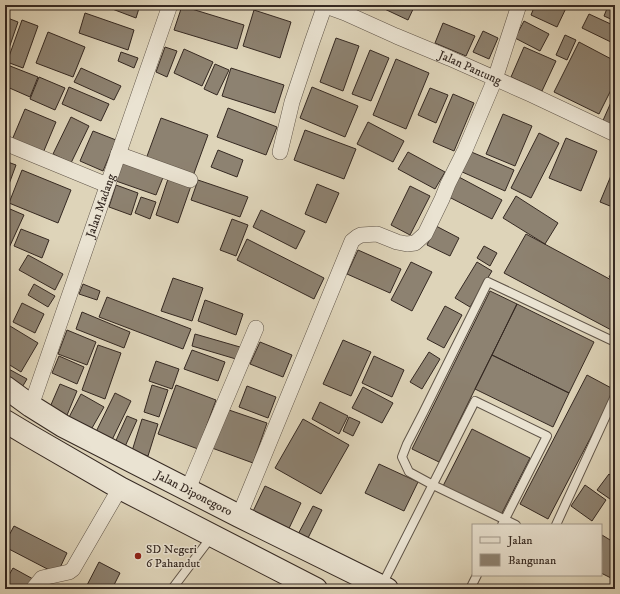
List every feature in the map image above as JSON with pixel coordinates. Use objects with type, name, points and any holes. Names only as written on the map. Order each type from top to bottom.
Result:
[{"type":"main road","name":"Jalan Diponegoro","points":[[5,387],[30,406],[63,426],[238,516],[383,588]]},
{"type":"main road","points":[[5,421],[120,488],[316,589]]},
{"type":"street","name":"Jalan Madang","points":[[30,406],[170,5]]},
{"type":"street","points":[[280,152],[292,102],[324,5]]},
{"type":"street","name":"Jalan Pantung","points":[[324,5],[530,94],[615,134]]},
{"type":"street","points":[[238,516],[352,241],[360,235],[377,234],[397,242],[407,244],[415,243],[425,234],[465,150],[495,79],[519,5]]},
{"type":"street","points":[[5,143],[107,185]]},
{"type":"street","points":[[118,154],[190,180]]},
{"type":"street","points":[[188,490],[256,328]]},
{"type":"street","points":[[33,589],[42,578],[69,572],[73,569],[120,488]]},
{"type":"lane","points":[[383,588],[433,485],[474,401],[547,436],[504,522],[433,485],[409,472],[402,457],[407,444],[424,413],[488,282],[615,342]]},
{"type":"lane","points":[[556,524],[615,396]]},
{"type":"lane","points":[[172,589],[212,535]]},
{"type":"lane","points":[[470,589],[476,576]]},
{"type":"building","points":[[107,5],[140,5],[136,18],[107,7]]},
{"type":"building","points":[[376,5],[415,5],[408,20]]},
{"type":"building","points":[[535,5],[567,6],[557,27],[531,15]]},
{"type":"building","points":[[182,6],[244,25],[237,49],[174,30]]},
{"type":"building","points":[[608,6],[615,9],[615,21],[604,16]]},
{"type":"building","points":[[254,10],[291,22],[280,58],[243,46]]},
{"type":"building","points":[[85,13],[134,30],[128,50],[79,33]]},
{"type":"building","points":[[589,14],[615,26],[615,44],[582,28]]},
{"type":"building","points":[[5,17],[18,22],[5,60]]},
{"type":"building","points":[[22,20],[38,26],[23,68],[7,62]]},
{"type":"building","points":[[524,21],[549,34],[540,51],[515,38]]},
{"type":"building","points":[[443,23],[475,36],[466,56],[435,43]]},
{"type":"building","points":[[483,31],[498,38],[489,59],[473,52]]},
{"type":"building","points":[[48,32],[85,47],[73,77],[36,63]]},
{"type":"building","points":[[565,35],[576,40],[567,60],[556,55]]},
{"type":"building","points":[[336,38],[359,46],[343,91],[320,82]]},
{"type":"building","points":[[579,42],[615,61],[615,82],[599,114],[554,92]]},
{"type":"building","points":[[165,47],[177,51],[167,77],[156,72]]},
{"type":"building","points":[[524,47],[556,61],[542,91],[511,77]]},
{"type":"building","points":[[184,49],[213,62],[202,86],[174,73]]},
{"type":"building","points":[[370,50],[389,58],[371,101],[352,94]]},
{"type":"building","points":[[121,52],[138,58],[134,68],[118,61]]},
{"type":"building","points":[[396,59],[429,73],[406,129],[373,115]]},
{"type":"building","points":[[5,64],[38,77],[30,97],[5,86]]},
{"type":"building","points":[[215,64],[229,70],[217,95],[204,89]]},
{"type":"building","points":[[81,68],[121,86],[114,100],[74,82]]},
{"type":"building","points":[[231,68],[284,85],[275,113],[222,96]]},
{"type":"building","points":[[39,77],[65,88],[55,110],[30,99]]},
{"type":"building","points":[[69,87],[109,104],[101,121],[62,104]]},
{"type":"building","points":[[312,87],[358,106],[345,137],[300,118]]},
{"type":"building","points":[[430,88],[448,95],[436,123],[418,115]]},
{"type":"building","points":[[453,94],[474,103],[454,151],[433,142]]},
{"type":"building","points":[[612,100],[615,101],[615,131],[601,125]]},
{"type":"building","points":[[228,108],[277,127],[266,155],[217,137]]},
{"type":"building","points":[[25,109],[56,122],[43,153],[12,140]]},
{"type":"building","points":[[503,114],[532,126],[515,166],[486,154]]},
{"type":"building","points":[[71,117],[89,126],[71,163],[53,154]]},
{"type":"building","points":[[161,118],[208,135],[193,176],[146,159]]},
{"type":"building","points":[[368,122],[404,141],[393,162],[357,144]]},
{"type":"building","points":[[305,130],[356,149],[344,179],[294,160]]},
{"type":"building","points":[[93,131],[116,140],[103,171],[80,161]]},
{"type":"building","points":[[539,133],[559,143],[531,198],[511,188]]},
{"type":"building","points":[[566,138],[597,151],[581,191],[549,178]]},
{"type":"building","points":[[218,150],[243,160],[237,177],[211,167]]},
{"type":"building","points":[[469,151],[514,170],[505,191],[460,171]]},
{"type":"building","points":[[408,152],[445,172],[435,189],[398,169]]},
{"type":"building","points":[[5,161],[16,165],[5,195]]},
{"type":"building","points":[[123,161],[164,175],[156,195],[116,181]]},
{"type":"building","points":[[615,166],[615,208],[600,202]]},
{"type":"building","points":[[22,170],[71,190],[58,223],[9,203]]},
{"type":"building","points":[[169,176],[192,183],[178,223],[156,215]]},
{"type":"building","points":[[457,176],[502,200],[492,219],[447,196]]},
{"type":"building","points":[[198,180],[248,197],[240,217],[191,200]]},
{"type":"building","points":[[317,184],[339,193],[326,223],[305,214]]},
{"type":"building","points":[[116,185],[138,193],[131,215],[109,207]]},
{"type":"building","points":[[410,186],[430,196],[410,235],[391,225]]},
{"type":"building","points":[[516,196],[558,223],[545,244],[503,218]]},
{"type":"building","points":[[141,197],[156,202],[150,219],[135,213]]},
{"type":"building","points":[[10,209],[24,215],[8,250],[5,249],[5,219]]},
{"type":"building","points":[[261,210],[305,231],[296,249],[253,227]]},
{"type":"building","points":[[232,219],[248,225],[236,256],[220,250]]},
{"type":"building","points":[[436,226],[459,238],[450,256],[427,245]]},
{"type":"building","points":[[21,229],[49,240],[42,258],[14,246]]},
{"type":"building","points":[[526,234],[615,282],[615,332],[504,273]]},
{"type":"building","points":[[247,239],[324,278],[314,299],[237,260]]},
{"type":"building","points":[[484,246],[497,253],[490,266],[477,258]]},
{"type":"building","points":[[358,250],[401,269],[390,293],[347,274]]},
{"type":"building","points":[[28,255],[63,274],[55,290],[19,270]]},
{"type":"building","points":[[411,262],[432,272],[412,311],[391,300]]},
{"type":"building","points":[[477,262],[492,271],[470,307],[455,298]]},
{"type":"building","points":[[615,267],[615,280],[609,277]]},
{"type":"building","points":[[173,278],[203,288],[192,321],[161,311]]},
{"type":"building","points":[[34,284],[55,296],[48,307],[28,295]]},
{"type":"building","points":[[83,284],[100,291],[97,300],[79,294]]},
{"type":"building","points":[[490,291],[517,304],[439,462],[412,449]]},
{"type":"building","points":[[107,297],[191,329],[183,349],[99,317]]},
{"type":"building","points":[[205,300],[243,314],[236,335],[198,321]]},
{"type":"building","points":[[22,303],[44,314],[35,333],[13,322]]},
{"type":"building","points":[[517,304],[594,342],[569,393],[492,355]]},
{"type":"building","points":[[445,306],[462,315],[444,348],[427,339]]},
{"type":"building","points":[[82,312],[130,332],[124,348],[76,329]]},
{"type":"building","points":[[10,326],[38,343],[21,372],[5,362],[5,334]]},
{"type":"building","points":[[67,330],[96,342],[87,365],[58,354]]},
{"type":"building","points":[[195,334],[240,347],[236,359],[192,346]]},
{"type":"building","points":[[343,340],[371,352],[351,396],[323,384]]},
{"type":"building","points":[[260,342],[292,355],[283,377],[250,364]]},
{"type":"building","points":[[98,345],[121,353],[105,399],[82,390]]},
{"type":"building","points":[[192,350],[225,362],[218,381],[184,369]]},
{"type":"building","points":[[429,352],[440,359],[422,389],[410,382]]},
{"type":"building","points":[[492,355],[569,393],[553,427],[475,389]]},
{"type":"building","points":[[59,356],[84,367],[77,384],[52,373]]},
{"type":"building","points":[[374,356],[404,370],[392,397],[362,383]]},
{"type":"building","points":[[156,361],[179,369],[172,389],[149,381]]},
{"type":"building","points":[[5,367],[27,379],[21,389],[5,380]]},
{"type":"building","points":[[587,375],[615,391],[548,519],[520,504]]},
{"type":"building","points":[[60,384],[77,391],[65,420],[47,414]]},
{"type":"building","points":[[152,385],[168,390],[159,417],[144,412]]},
{"type":"building","points":[[176,385],[216,400],[198,449],[158,434]]},
{"type":"building","points":[[247,386],[276,397],[268,418],[239,407]]},
{"type":"building","points":[[363,387],[393,403],[382,423],[352,408]]},
{"type":"building","points":[[115,393],[131,401],[109,446],[93,438]]},
{"type":"building","points":[[81,394],[104,407],[88,435],[66,423]]},
{"type":"building","points":[[320,402],[348,416],[339,434],[312,419]]},
{"type":"building","points":[[226,409],[267,423],[253,463],[212,448]]},
{"type":"building","points":[[127,416],[137,420],[123,451],[113,447]]},
{"type":"building","points":[[349,417],[360,422],[353,436],[343,431]]},
{"type":"building","points":[[142,419],[158,424],[148,456],[132,451]]},
{"type":"building","points":[[303,419],[349,445],[321,494],[275,468]]},
{"type":"building","points":[[472,429],[530,458],[501,515],[443,486]]},
{"type":"building","points":[[379,464],[418,482],[404,511],[365,493]]},
{"type":"building","points":[[609,474],[615,479],[615,491],[610,499],[597,490]]},
{"type":"building","points":[[585,485],[606,500],[592,521],[571,506]]},
{"type":"building","points":[[265,486],[301,503],[284,539],[248,522]]},
{"type":"building","points":[[313,506],[322,510],[306,542],[296,538]]},
{"type":"building","points":[[14,526],[67,553],[57,574],[5,547],[5,543]]},
{"type":"building","points":[[602,535],[615,543],[615,577],[613,579],[602,574]]},
{"type":"building","points":[[99,562],[120,573],[112,589],[85,589]]},
{"type":"building","points":[[13,568],[33,579],[28,589],[9,589],[5,587],[5,582]]},
{"type":"building","points":[[615,577],[615,589],[613,589],[614,587],[610,585]]},
{"type":"place","name":"SD Negeri 6 Pahandut","points":[[138,556]]}]
